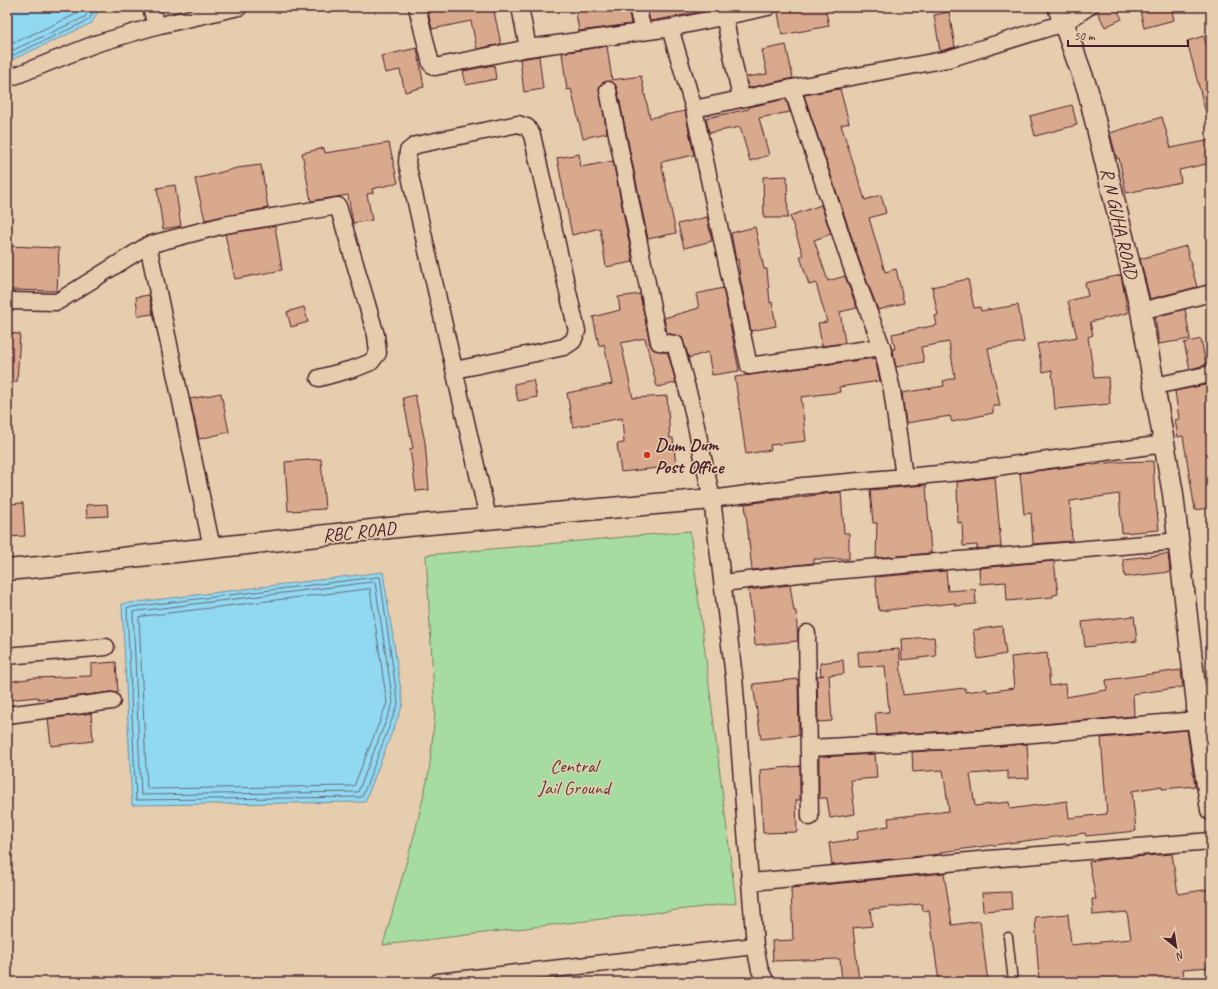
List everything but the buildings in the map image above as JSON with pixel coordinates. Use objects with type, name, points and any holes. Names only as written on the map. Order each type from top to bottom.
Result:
[{"type":"street","points":[[151,7],[156,26]]},
{"type":"street","points":[[7,79],[96,44],[156,26],[239,7]]},
{"type":"street","points":[[417,7],[431,64],[435,67],[528,48],[670,28],[724,15],[768,7]]},
{"type":"street","points":[[520,7],[528,48]]},
{"type":"street","points":[[638,7],[643,31]]},
{"type":"street","points":[[694,109],[792,88],[948,59],[1061,15],[1088,7]]},
{"type":"street","points":[[724,15],[741,99]]},
{"type":"street","name":"R N GUHA ROAD","points":[[1061,15],[1088,91],[1141,311],[1155,386],[1179,541],[1197,704],[1197,720],[1208,770],[1211,810]]},
{"type":"street","points":[[670,28],[694,109],[748,366],[882,347]]},
{"type":"street","points":[[792,88],[852,268],[882,347],[892,390],[904,477]]},
{"type":"street","points":[[608,90],[659,342],[675,344],[691,403],[712,499],[734,677],[755,946],[760,970],[766,982]]},
{"type":"street","points":[[454,370],[564,347],[573,341],[577,331],[532,135],[527,127],[518,124],[416,145],[408,152],[407,163],[454,370],[488,518]]},
{"type":"street","points":[[7,301],[57,302],[148,245],[224,225],[338,206],[376,335],[378,353],[371,362],[356,368],[319,378]]},
{"type":"street","points":[[148,245],[212,548]]},
{"type":"street","points":[[1141,311],[1211,293]]},
{"type":"street","points":[[1155,386],[1211,374]]},
{"type":"street","points":[[712,499],[803,486],[961,472],[1164,444]]},
{"type":"street","name":"RBC ROAD","points":[[7,570],[488,518],[712,499]]},
{"type":"street","points":[[723,583],[798,574],[1179,541]]},
{"type":"street","points":[[807,633],[810,817]]},
{"type":"street","points":[[7,656],[106,647]]},
{"type":"street","points":[[7,715],[112,701]]},
{"type":"street","points":[[810,748],[976,739],[1197,720]]},
{"type":"street","points":[[751,882],[989,859],[1211,841]]},
{"type":"street","points":[[438,982],[755,946]]},
{"type":"lane","points":[[1008,937],[1013,982]]},
{"type":"green space","name":"Central Jail Ground","points":[[690,531],[736,903],[383,945],[415,832],[429,772],[435,713],[426,555]]},
{"type":"water","points":[[7,7],[100,7],[92,23],[7,62]]},
{"type":"water","points":[[383,572],[403,704],[365,802],[132,805],[122,604]]},
{"type":"place","name":"Dum Dum Post Office","points":[[647,455]]}]
